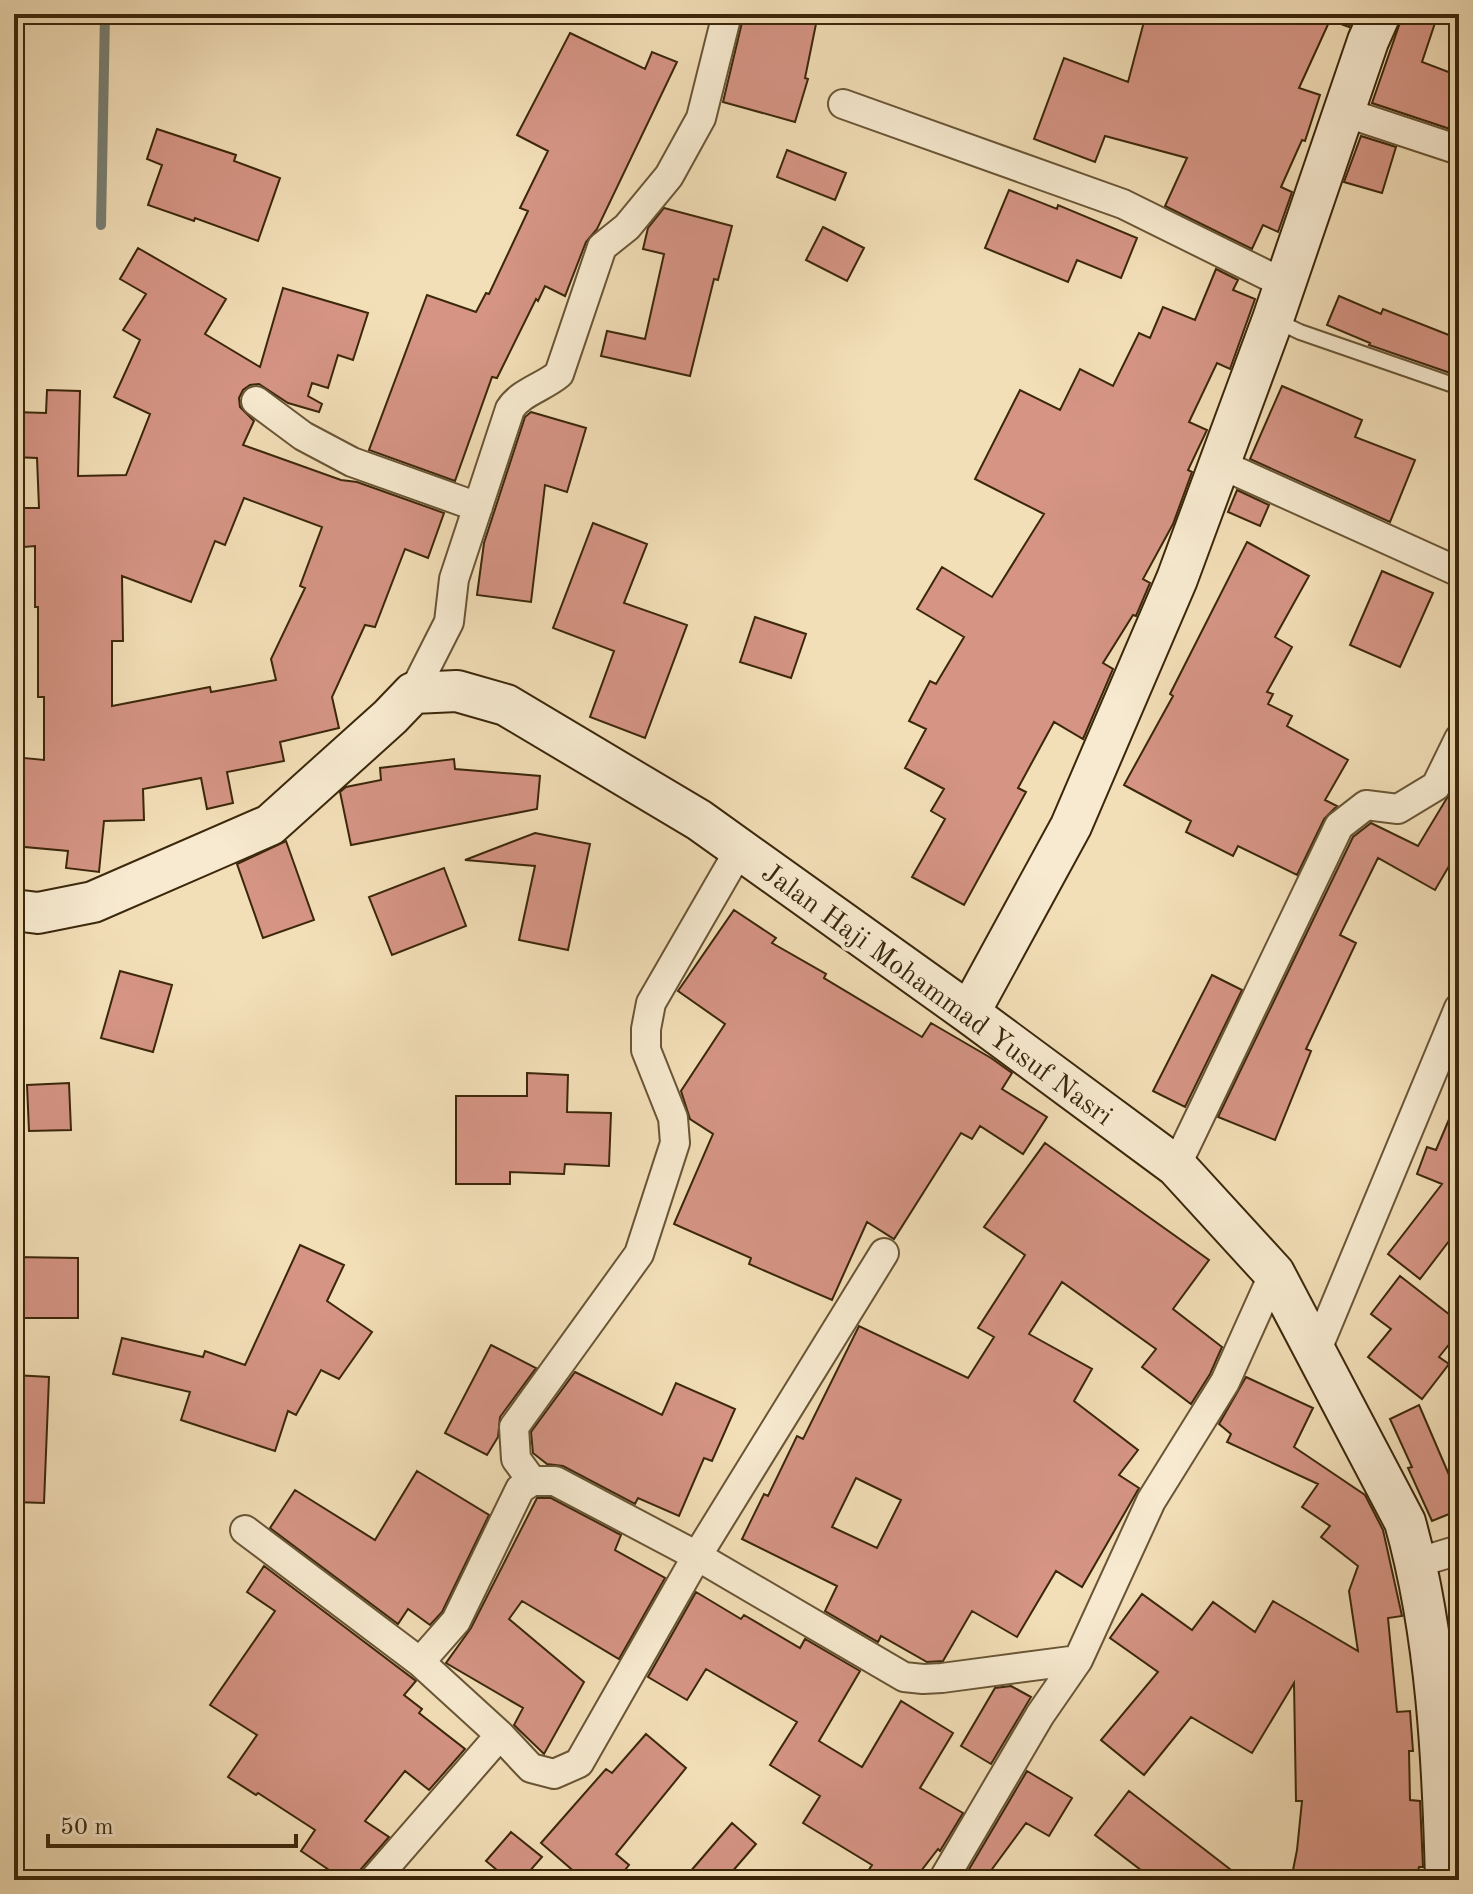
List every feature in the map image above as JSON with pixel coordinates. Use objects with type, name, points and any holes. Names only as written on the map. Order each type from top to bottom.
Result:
[{"type":"street","points":[[14,910],[38,913],[93,902],[270,825],[413,693],[449,622],[454,579],[510,409],[522,396],[559,374],[602,247],[627,227],[669,176],[701,118],[727,14]]},
{"type":"street","points":[[969,1013],[1071,826],[1177,579],[1380,14]]},
{"type":"street","points":[[843,104],[1123,204],[1279,301]]},
{"type":"street","points":[[1344,112],[1459,150]]},
{"type":"street","points":[[256,401],[303,436],[352,462],[478,507]]},
{"type":"street","points":[[1220,464],[1459,572]]},
{"type":"street","name":"Jalan Haji Mohammad Yusuf Nasri","points":[[413,693],[457,691],[506,705],[699,820],[1176,1166],[1274,1273],[1405,1522],[1416,1563],[1429,1646],[1444,1794],[1446,1880]]},
{"type":"street","points":[[1176,1166],[1339,826],[1366,805],[1398,809],[1436,786],[1459,739]]},
{"type":"street","points":[[532,1481],[516,1459],[514,1427],[639,1254],[675,1143],[673,1118],[646,1050],[651,1003],[740,849]]},
{"type":"street","points":[[1315,1354],[1459,1008]]},
{"type":"street","points":[[245,1530],[420,1662],[500,1735],[531,1768],[554,1774],[579,1763],[697,1556],[884,1253]]},
{"type":"street","points":[[943,1880],[1040,1715],[1078,1660],[1151,1501],[1225,1382],[1274,1273]]},
{"type":"street","points":[[420,1662],[456,1621],[520,1489],[532,1481],[555,1481],[697,1556],[904,1677],[942,1678],[1078,1660]]},
{"type":"street","points":[[1416,1563],[1459,1550]]},
{"type":"street","points":[[374,1880],[500,1735]]},
{"type":"lane","points":[[1279,301],[1300,332],[1459,387]]},
{"type":"building","points":[[744,14],[791,14],[817,19],[805,78],[808,79],[795,122],[723,102]]},
{"type":"building","points":[[1146,14],[1355,14],[1349,27],[1330,20],[1299,88],[1320,95],[1305,141],[1302,140],[1281,187],[1292,192],[1278,232],[1263,225],[1252,249],[1165,206],[1187,158],[1105,136],[1095,162],[1034,139],[1064,58],[1128,82]]},
{"type":"building","points":[[1403,14],[1438,14],[1422,62],[1459,76],[1459,132],[1372,103]]},
{"type":"building","points":[[570,33],[645,69],[652,52],[677,62],[597,229],[586,242],[565,296],[545,286],[497,378],[492,377],[455,481],[369,450],[427,295],[476,312],[486,293],[489,294],[528,211],[520,208],[548,151],[517,135]]},
{"type":"building","points":[[157,129],[236,155],[234,161],[280,178],[258,241],[148,205],[162,165],[147,159]]},
{"type":"building","points":[[1361,136],[1396,147],[1382,193],[1344,182]]},
{"type":"building","points":[[787,150],[846,173],[835,200],[777,177]]},
{"type":"building","points":[[1009,190],[1057,209],[1058,205],[1137,238],[1121,278],[1077,260],[1068,282],[985,248]]},
{"type":"building","points":[[664,208],[732,226],[718,280],[714,279],[690,376],[601,356],[607,331],[645,339],[664,254],[643,249],[648,228]]},
{"type":"building","points":[[823,227],[864,248],[847,281],[806,260]]},
{"type":"building","points":[[138,248],[226,299],[205,334],[260,367],[283,288],[368,313],[353,360],[338,355],[328,388],[312,383],[308,396],[322,404],[319,412],[288,403],[259,384],[243,390],[239,398],[240,407],[254,421],[243,445],[444,513],[428,558],[405,549],[375,627],[365,625],[332,697],[339,728],[280,742],[284,761],[227,772],[233,803],[207,809],[201,778],[143,789],[144,820],[104,821],[99,872],[66,868],[68,851],[14,846],[14,757],[44,760],[44,697],[38,697],[35,546],[24,547],[23,508],[39,508],[37,458],[14,457],[14,412],[46,413],[47,390],[80,391],[78,476],[126,475],[150,414],[114,397],[140,340],[123,330],[146,294],[120,279]],"holes":[[[244,498],[322,527],[300,586],[305,588],[271,659],[276,680],[211,692],[210,687],[112,706],[112,641],[123,641],[122,576],[191,602],[215,541],[225,545]]]},
{"type":"building","points":[[1216,269],[1238,280],[1233,290],[1255,299],[1230,369],[1217,363],[1189,422],[1207,430],[1188,470],[1192,472],[1173,524],[1143,579],[1150,583],[1136,616],[1133,615],[1103,663],[1113,669],[1083,739],[1054,722],[1018,788],[1026,792],[964,905],[912,877],[945,819],[931,811],[944,789],[905,768],[926,729],[909,721],[930,681],[936,684],[964,637],[917,609],[942,567],[992,597],[1044,514],[975,479],[1020,390],[1060,410],[1080,369],[1113,386],[1139,333],[1150,338],[1163,307],[1195,320]]},
{"type":"building","points":[[1339,296],[1381,314],[1383,309],[1459,339],[1459,376],[1369,345],[1327,325]]},
{"type":"building","points":[[1282,386],[1362,420],[1355,437],[1415,460],[1390,522],[1250,459]]},
{"type":"building","points":[[531,412],[586,428],[567,492],[545,485],[531,602],[477,595],[484,543],[525,417]]},
{"type":"building","points":[[1237,490],[1269,505],[1260,526],[1228,512]]},
{"type":"building","points":[[593,523],[647,544],[624,603],[687,625],[645,738],[590,717],[614,651],[553,628]]},
{"type":"building","points":[[1247,542],[1309,576],[1275,637],[1292,647],[1267,692],[1273,694],[1268,704],[1292,716],[1287,726],[1348,760],[1325,800],[1337,806],[1324,819],[1297,875],[1238,846],[1233,856],[1186,832],[1191,821],[1124,785],[1173,696],[1170,694]]},
{"type":"building","points":[[1382,571],[1433,593],[1400,667],[1350,645]]},
{"type":"building","points":[[755,617],[806,634],[791,678],[740,662]]},
{"type":"building","points":[[454,759],[455,769],[540,776],[537,809],[351,845],[340,792],[346,787],[381,780],[380,768]]},
{"type":"building","points":[[1459,778],[1459,849],[1435,890],[1378,858],[1340,935],[1356,943],[1306,1049],[1311,1051],[1275,1140],[1218,1117],[1353,837],[1371,823],[1418,846]]},
{"type":"building","points":[[535,833],[590,844],[568,950],[519,940],[535,866],[465,860]]},
{"type":"building","points":[[286,841],[314,920],[263,938],[237,864]]},
{"type":"building","points":[[444,868],[466,926],[392,955],[369,897]]},
{"type":"building","points":[[734,910],[776,938],[772,943],[826,974],[824,978],[922,1037],[931,1023],[991,1058],[1012,1073],[1002,1089],[1047,1117],[1023,1154],[980,1126],[972,1139],[961,1133],[894,1239],[867,1222],[832,1300],[749,1264],[751,1258],[674,1224],[713,1134],[690,1119],[681,1091],[725,1024],[678,991]]},
{"type":"building","points":[[120,971],[172,985],[153,1052],[101,1038]]},
{"type":"building","points":[[1212,975],[1242,990],[1185,1107],[1153,1091]]},
{"type":"building","points":[[527,1073],[568,1075],[567,1112],[611,1113],[609,1166],[565,1164],[564,1174],[510,1172],[510,1184],[456,1184],[456,1096],[527,1096]]},
{"type":"building","points":[[69,1083],[71,1130],[29,1131],[27,1085]]},
{"type":"building","points":[[1459,1096],[1459,1228],[1420,1279],[1388,1254],[1442,1184],[1417,1174],[1427,1147],[1436,1150]]},
{"type":"building","points":[[1045,1143],[1209,1260],[1173,1309],[1222,1347],[1191,1404],[1142,1367],[1156,1349],[1062,1282],[1029,1334],[1092,1369],[1074,1401],[1138,1450],[1119,1475],[1139,1488],[1082,1587],[1056,1571],[1017,1637],[972,1611],[943,1661],[927,1662],[881,1636],[878,1642],[825,1611],[837,1586],[742,1539],[764,1494],[768,1496],[797,1436],[803,1439],[859,1326],[968,1378],[994,1337],[978,1328],[1025,1255],[984,1227]],"holes":[[[856,1478],[901,1500],[877,1548],[832,1527]]]},
{"type":"building","points":[[300,1245],[344,1265],[327,1301],[372,1332],[339,1379],[321,1370],[296,1415],[288,1411],[275,1451],[181,1420],[190,1392],[113,1374],[122,1338],[203,1357],[205,1351],[245,1365]]},
{"type":"building","points":[[14,1257],[78,1258],[78,1318],[14,1318]]},
{"type":"building","points":[[1400,1276],[1459,1322],[1459,1332],[1439,1357],[1449,1364],[1422,1399],[1368,1357],[1391,1329],[1371,1314]]},
{"type":"building","points":[[491,1345],[536,1368],[500,1417],[498,1437],[487,1455],[445,1433]]},
{"type":"building","points":[[575,1372],[662,1415],[676,1383],[735,1409],[712,1461],[704,1458],[679,1516],[638,1498],[635,1504],[563,1466],[547,1464],[533,1453],[531,1432]]},
{"type":"building","points":[[14,1375],[49,1377],[44,1503],[14,1502]]},
{"type":"building","points":[[1246,1377],[1313,1408],[1294,1447],[1365,1495],[1383,1530],[1402,1616],[1388,1618],[1397,1712],[1410,1711],[1413,1751],[1409,1751],[1410,1800],[1420,1801],[1423,1867],[1419,1867],[1416,1880],[1291,1880],[1302,1801],[1296,1801],[1294,1683],[1252,1753],[1191,1717],[1144,1775],[1101,1740],[1158,1672],[1110,1638],[1142,1594],[1192,1630],[1213,1602],[1255,1632],[1273,1601],[1358,1651],[1349,1591],[1358,1566],[1321,1537],[1330,1526],[1302,1507],[1318,1484],[1227,1442],[1231,1434],[1219,1424]]},
{"type":"building","points":[[1419,1405],[1459,1498],[1459,1510],[1432,1521],[1390,1419]]},
{"type":"building","points":[[417,1471],[489,1515],[442,1612],[430,1625],[408,1609],[398,1624],[270,1528],[295,1490],[375,1540]]},
{"type":"building","points":[[537,1498],[551,1498],[621,1535],[615,1550],[665,1578],[619,1659],[522,1601],[509,1619],[584,1682],[544,1754],[514,1725],[523,1708],[446,1663],[471,1628]]},
{"type":"building","points":[[264,1566],[416,1681],[404,1695],[422,1709],[419,1713],[465,1749],[429,1790],[405,1771],[365,1821],[389,1837],[361,1869],[357,1880],[344,1880],[301,1851],[315,1830],[228,1777],[257,1735],[210,1705],[275,1611],[247,1592]]},
{"type":"building","points":[[696,1592],[741,1619],[744,1615],[800,1648],[805,1639],[860,1671],[819,1741],[862,1767],[901,1701],[953,1733],[920,1788],[963,1813],[940,1851],[938,1849],[914,1880],[862,1880],[872,1865],[803,1823],[820,1796],[770,1765],[797,1722],[706,1669],[687,1700],[648,1677]]},
{"type":"building","points":[[1011,1686],[1031,1697],[991,1764],[961,1746],[995,1688]]},
{"type":"building","points":[[646,1734],[686,1768],[616,1854],[629,1865],[617,1880],[584,1880],[541,1843],[606,1769],[612,1773]]},
{"type":"building","points":[[1027,1771],[1072,1798],[1049,1836],[1026,1823],[984,1880],[979,1880],[968,1871]]},
{"type":"building","points":[[1129,1791],[1244,1880],[1154,1880],[1095,1835]]},
{"type":"building","points":[[732,1823],[756,1844],[725,1880],[683,1880]]},
{"type":"building","points":[[511,1832],[542,1857],[522,1880],[509,1880],[486,1861]]},
{"type":"waterway","points":[[101,225],[105,14]]}]
